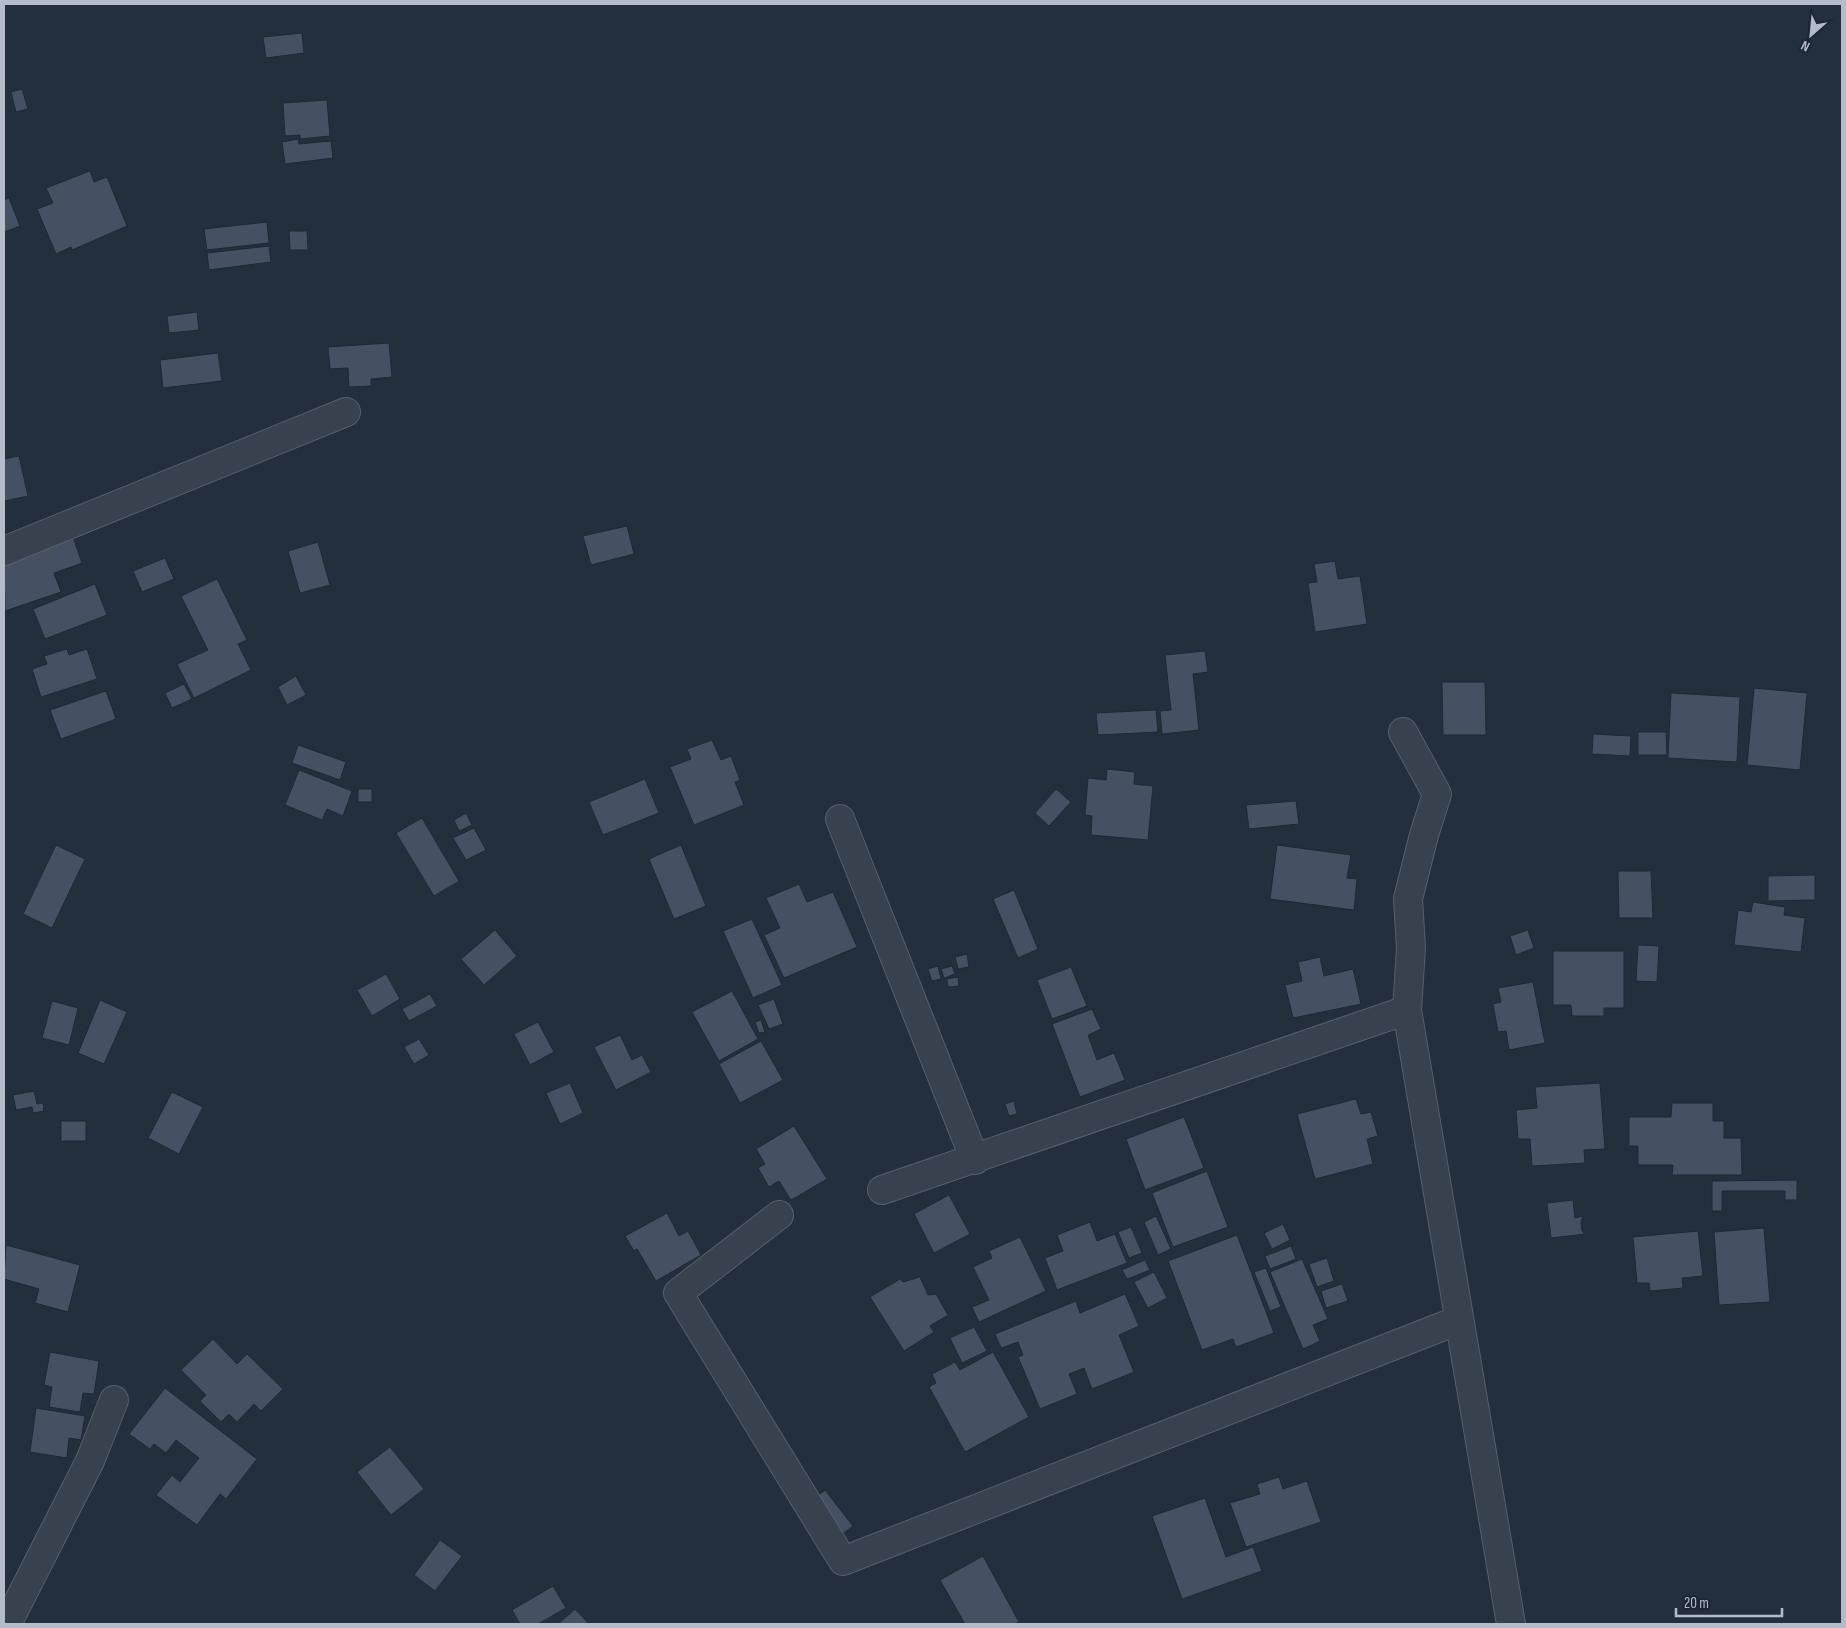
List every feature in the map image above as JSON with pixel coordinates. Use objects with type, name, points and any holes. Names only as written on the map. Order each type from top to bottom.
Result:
[{"type":"street","points":[[4,551],[346,412]]},
{"type":"street","points":[[1403,732],[1437,794],[1424,835],[1408,899],[1411,948],[1407,1010],[1511,1624]]},
{"type":"street","points":[[840,819],[975,1160]]},
{"type":"street","points":[[882,1190],[975,1160],[1407,1010]]},
{"type":"street","points":[[779,1215],[678,1293],[843,1561],[1459,1320]]},
{"type":"street","points":[[7,1624],[90,1461],[114,1400]]},
{"type":"building","points":[[302,33],[304,53],[266,58],[263,37]]},
{"type":"building","points":[[22,89],[28,109],[16,112],[11,92]]},
{"type":"building","points":[[327,100],[330,136],[300,139],[300,135],[285,136],[283,103]]},
{"type":"building","points":[[298,139],[299,144],[331,141],[333,158],[285,164],[282,142]]},
{"type":"building","points":[[90,171],[94,182],[107,177],[127,226],[72,250],[71,247],[56,254],[37,209],[53,203],[46,188]]},
{"type":"building","points":[[9,198],[20,226],[4,232],[4,200]]},
{"type":"building","points":[[267,222],[269,243],[207,250],[204,229]]},
{"type":"building","points":[[289,231],[307,231],[308,250],[290,250]]},
{"type":"building","points":[[269,246],[271,262],[209,270],[207,253]]},
{"type":"building","points":[[197,312],[199,330],[169,333],[167,316]]},
{"type":"building","points":[[389,343],[392,377],[371,379],[371,386],[349,387],[348,368],[330,369],[328,347]]},
{"type":"building","points":[[218,353],[222,381],[163,388],[160,360]]},
{"type":"building","points":[[19,456],[28,496],[4,501],[4,459]]},
{"type":"building","points":[[627,526],[634,554],[591,565],[583,536]]},
{"type":"building","points":[[72,534],[82,563],[54,573],[61,592],[5,611],[4,558]]},
{"type":"building","points":[[318,542],[330,585],[300,593],[288,551]]},
{"type":"building","points":[[165,558],[174,579],[142,592],[133,571]]},
{"type":"building","points":[[1335,561],[1338,579],[1360,576],[1367,624],[1315,632],[1308,583],[1317,582],[1314,564]]},
{"type":"building","points":[[217,579],[247,640],[238,644],[251,670],[194,698],[177,664],[208,650],[181,596]]},
{"type":"building","points":[[95,584],[107,615],[45,639],[33,609]]},
{"type":"building","points":[[67,649],[69,655],[87,649],[97,679],[41,697],[32,669],[47,664],[44,656]]},
{"type":"building","points":[[1205,651],[1208,672],[1193,674],[1199,730],[1162,734],[1160,711],[1171,710],[1165,655]]},
{"type":"building","points":[[296,676],[306,695],[287,705],[278,687]]},
{"type":"building","points":[[1442,682],[1485,682],[1486,735],[1443,735]]},
{"type":"building","points":[[184,684],[192,699],[172,708],[165,693]]},
{"type":"building","points":[[1754,688],[1807,693],[1800,770],[1747,765]]},
{"type":"building","points":[[106,691],[116,719],[61,739],[50,710]]},
{"type":"building","points":[[1671,693],[1740,697],[1737,762],[1668,758]]},
{"type":"building","points":[[1156,710],[1158,732],[1098,735],[1096,713]]},
{"type":"building","points":[[1638,732],[1666,732],[1667,755],[1638,755]]},
{"type":"building","points":[[1593,734],[1631,736],[1630,756],[1592,754]]},
{"type":"building","points":[[712,740],[721,760],[731,756],[740,780],[735,782],[744,805],[694,825],[670,767],[691,759],[687,749]]},
{"type":"building","points":[[298,745],[346,762],[340,780],[292,763]]},
{"type":"building","points":[[1107,769],[1135,772],[1134,784],[1153,786],[1148,840],[1091,835],[1092,816],[1085,815],[1088,778],[1106,780]]},
{"type":"building","points":[[299,770],[352,791],[343,816],[327,809],[322,820],[285,805]]},
{"type":"building","points":[[645,779],[659,813],[603,835],[589,802]]},
{"type":"building","points":[[358,789],[372,789],[372,802],[358,802]]},
{"type":"building","points":[[1056,789],[1071,802],[1049,826],[1035,813]]},
{"type":"building","points":[[1296,801],[1299,824],[1249,829],[1246,805]]},
{"type":"building","points":[[466,813],[472,825],[459,831],[454,820]]},
{"type":"building","points":[[422,818],[459,881],[434,896],[396,833]]},
{"type":"building","points":[[474,828],[486,850],[466,860],[453,838]]},
{"type":"building","points":[[56,845],[85,859],[52,928],[23,914]]},
{"type":"building","points":[[681,845],[706,906],[674,919],[649,859]]},
{"type":"building","points":[[1277,845],[1351,855],[1347,878],[1357,879],[1354,910],[1270,899]]},
{"type":"building","points":[[1618,871],[1651,871],[1653,918],[1619,918]]},
{"type":"building","points":[[1815,875],[1815,900],[1768,901],[1768,876]]},
{"type":"building","points":[[799,884],[807,902],[833,892],[857,947],[784,978],[764,935],[780,928],[766,898]]},
{"type":"building","points":[[1014,890],[1038,949],[1018,958],[993,899]]},
{"type":"building","points":[[1753,902],[1785,907],[1784,915],[1805,918],[1801,952],[1734,945],[1738,910],[1751,912]]},
{"type":"building","points":[[752,919],[782,985],[753,998],[723,931]]},
{"type":"building","points":[[495,930],[517,956],[484,985],[461,959]]},
{"type":"building","points":[[1528,930],[1534,948],[1516,955],[1510,936]]},
{"type":"building","points":[[1638,945],[1659,946],[1657,982],[1636,981]]},
{"type":"building","points":[[1553,951],[1624,951],[1624,1008],[1604,1008],[1604,1016],[1572,1016],[1571,1005],[1553,1005]]},
{"type":"building","points":[[967,954],[969,967],[958,969],[955,957]]},
{"type":"building","points":[[1320,957],[1324,976],[1353,969],[1361,1004],[1293,1018],[1285,985],[1302,981],[1298,962]]},
{"type":"building","points":[[938,966],[941,979],[932,981],[928,969]]},
{"type":"building","points":[[952,966],[955,974],[944,978],[941,969]]},
{"type":"building","points":[[1071,967],[1087,1006],[1052,1019],[1037,980]]},
{"type":"building","points":[[386,974],[400,999],[372,1016],[357,990]]},
{"type":"building","points":[[958,977],[959,986],[948,987],[947,979]]},
{"type":"building","points":[[1533,982],[1545,1043],[1509,1050],[1506,1031],[1498,1032],[1493,1004],[1501,1002],[1498,988]]},
{"type":"building","points":[[732,991],[758,1039],[719,1061],[692,1012]]},
{"type":"building","points":[[430,994],[437,1006],[409,1021],[402,1009]]},
{"type":"building","points":[[774,999],[783,1024],[769,1029],[758,1005]]},
{"type":"building","points":[[100,1000],[127,1012],[104,1064],[78,1053]]},
{"type":"building","points":[[52,1001],[78,1008],[69,1045],[42,1038]]},
{"type":"building","points":[[1092,1009],[1101,1029],[1088,1035],[1097,1060],[1114,1053],[1125,1080],[1080,1097],[1052,1024]]},
{"type":"building","points":[[761,1020],[765,1032],[759,1033],[755,1022]]},
{"type":"building","points":[[538,1022],[554,1052],[530,1065],[514,1034]]},
{"type":"building","points":[[620,1035],[632,1060],[642,1055],[651,1072],[616,1090],[594,1047]]},
{"type":"building","points":[[419,1039],[429,1055],[414,1064],[404,1047]]},
{"type":"building","points":[[761,1041],[783,1080],[740,1103],[719,1064]]},
{"type":"building","points":[[570,1083],[583,1113],[560,1124],[546,1093]]},
{"type":"building","points":[[1600,1083],[1605,1149],[1584,1150],[1585,1163],[1532,1166],[1530,1139],[1518,1139],[1516,1110],[1537,1108],[1535,1087]]},
{"type":"building","points":[[34,1091],[37,1104],[43,1103],[44,1111],[33,1113],[32,1107],[16,1110],[13,1095]]},
{"type":"building","points":[[172,1092],[203,1107],[179,1154],[148,1138]]},
{"type":"building","points":[[1356,1099],[1361,1114],[1371,1112],[1378,1136],[1367,1139],[1373,1164],[1315,1179],[1297,1114]]},
{"type":"building","points":[[1014,1101],[1017,1114],[1009,1116],[1005,1104]]},
{"type":"building","points":[[1672,1103],[1713,1103],[1713,1121],[1724,1121],[1724,1138],[1741,1138],[1742,1175],[1672,1175],[1673,1165],[1638,1165],[1638,1146],[1629,1146],[1629,1117],[1671,1117]]},
{"type":"building","points":[[1184,1117],[1204,1168],[1145,1190],[1126,1139]]},
{"type":"building","points":[[61,1121],[86,1121],[86,1141],[61,1141]]},
{"type":"building","points":[[794,1126],[827,1179],[791,1200],[779,1181],[769,1187],[758,1168],[765,1164],[756,1149]]},
{"type":"building","points":[[1207,1171],[1228,1227],[1173,1247],[1152,1193]]},
{"type":"building","points":[[1797,1180],[1797,1200],[1785,1200],[1785,1191],[1722,1191],[1722,1211],[1712,1211],[1712,1181]]},
{"type":"building","points":[[949,1195],[970,1234],[934,1253],[914,1214]]},
{"type":"building","points":[[1573,1200],[1575,1218],[1583,1216],[1581,1222],[1582,1231],[1585,1234],[1551,1238],[1547,1203]]},
{"type":"building","points":[[667,1213],[679,1236],[688,1231],[701,1255],[656,1281],[637,1249],[634,1251],[625,1236]]},
{"type":"building","points":[[1156,1216],[1171,1249],[1158,1255],[1144,1222]]},
{"type":"building","points":[[1090,1222],[1097,1241],[1115,1234],[1127,1263],[1057,1290],[1045,1258],[1063,1251],[1057,1235]]},
{"type":"building","points":[[1283,1224],[1290,1240],[1272,1249],[1264,1233]]},
{"type":"building","points":[[1131,1227],[1142,1253],[1129,1258],[1118,1232]]},
{"type":"building","points":[[1764,1228],[1770,1302],[1719,1305],[1714,1232]]},
{"type":"building","points":[[1698,1231],[1703,1276],[1682,1278],[1683,1288],[1650,1291],[1649,1283],[1637,1283],[1633,1237]]},
{"type":"building","points":[[1237,1235],[1274,1333],[1236,1347],[1233,1339],[1202,1350],[1168,1261]]},
{"type":"building","points":[[1020,1237],[1046,1291],[979,1322],[972,1307],[989,1300],[973,1267],[992,1258],[989,1251]]},
{"type":"building","points":[[6,1245],[80,1265],[68,1312],[35,1303],[39,1289],[4,1279]]},
{"type":"building","points":[[1291,1246],[1296,1259],[1270,1269],[1265,1256]]},
{"type":"building","points":[[1327,1258],[1334,1281],[1317,1287],[1309,1264]]},
{"type":"building","points":[[1302,1259],[1328,1319],[1313,1325],[1320,1341],[1303,1349],[1270,1272]]},
{"type":"building","points":[[1145,1260],[1150,1270],[1127,1279],[1122,1270]]},
{"type":"building","points":[[1266,1268],[1281,1307],[1270,1311],[1254,1272]]},
{"type":"building","points":[[1154,1272],[1167,1298],[1148,1308],[1134,1282]]},
{"type":"building","points":[[920,1277],[928,1295],[936,1294],[948,1315],[930,1326],[934,1332],[904,1351],[870,1297],[900,1279],[903,1282]]},
{"type":"building","points":[[1342,1284],[1348,1301],[1326,1308],[1321,1291]]},
{"type":"building","points":[[1125,1294],[1139,1326],[1119,1335],[1134,1372],[1092,1389],[1084,1368],[1069,1374],[1077,1394],[1040,1409],[1018,1357],[1023,1355],[1018,1342],[1001,1348],[995,1334],[1076,1301],[1080,1313]]},
{"type":"building","points":[[974,1327],[987,1351],[962,1363],[950,1338]]},
{"type":"building","points":[[213,1339],[237,1364],[247,1354],[283,1389],[261,1411],[254,1404],[237,1422],[229,1414],[221,1422],[200,1401],[206,1395],[181,1370]]},
{"type":"building","points":[[50,1352],[99,1361],[94,1394],[83,1393],[80,1412],[49,1407],[52,1387],[44,1385]]},
{"type":"building","points":[[993,1352],[1029,1417],[965,1452],[929,1387],[936,1383],[932,1374],[955,1362],[960,1370]]},
{"type":"building","points":[[165,1388],[257,1459],[226,1499],[220,1494],[197,1525],[156,1495],[172,1475],[180,1482],[199,1458],[176,1440],[166,1453],[154,1444],[150,1449],[129,1434]]},
{"type":"building","points":[[36,1408],[85,1416],[81,1440],[69,1438],[67,1458],[30,1452]]},
{"type":"building","points":[[390,1447],[424,1489],[391,1515],[357,1472]]},
{"type":"building","points":[[1279,1477],[1283,1489],[1307,1481],[1321,1522],[1246,1547],[1230,1503],[1260,1494],[1257,1484]]},
{"type":"building","points":[[825,1490],[853,1526],[837,1538],[810,1502]]},
{"type":"building","points":[[1205,1498],[1226,1557],[1253,1547],[1262,1571],[1182,1599],[1152,1516]]},
{"type":"building","points":[[440,1540],[462,1556],[435,1591],[414,1575]]},
{"type":"building","points":[[983,1556],[1019,1622],[1014,1624],[965,1624],[940,1580]]},
{"type":"building","points":[[553,1586],[566,1608],[538,1624],[520,1624],[512,1610]]},
{"type":"building","points":[[575,1609],[589,1624],[558,1624]]}]
